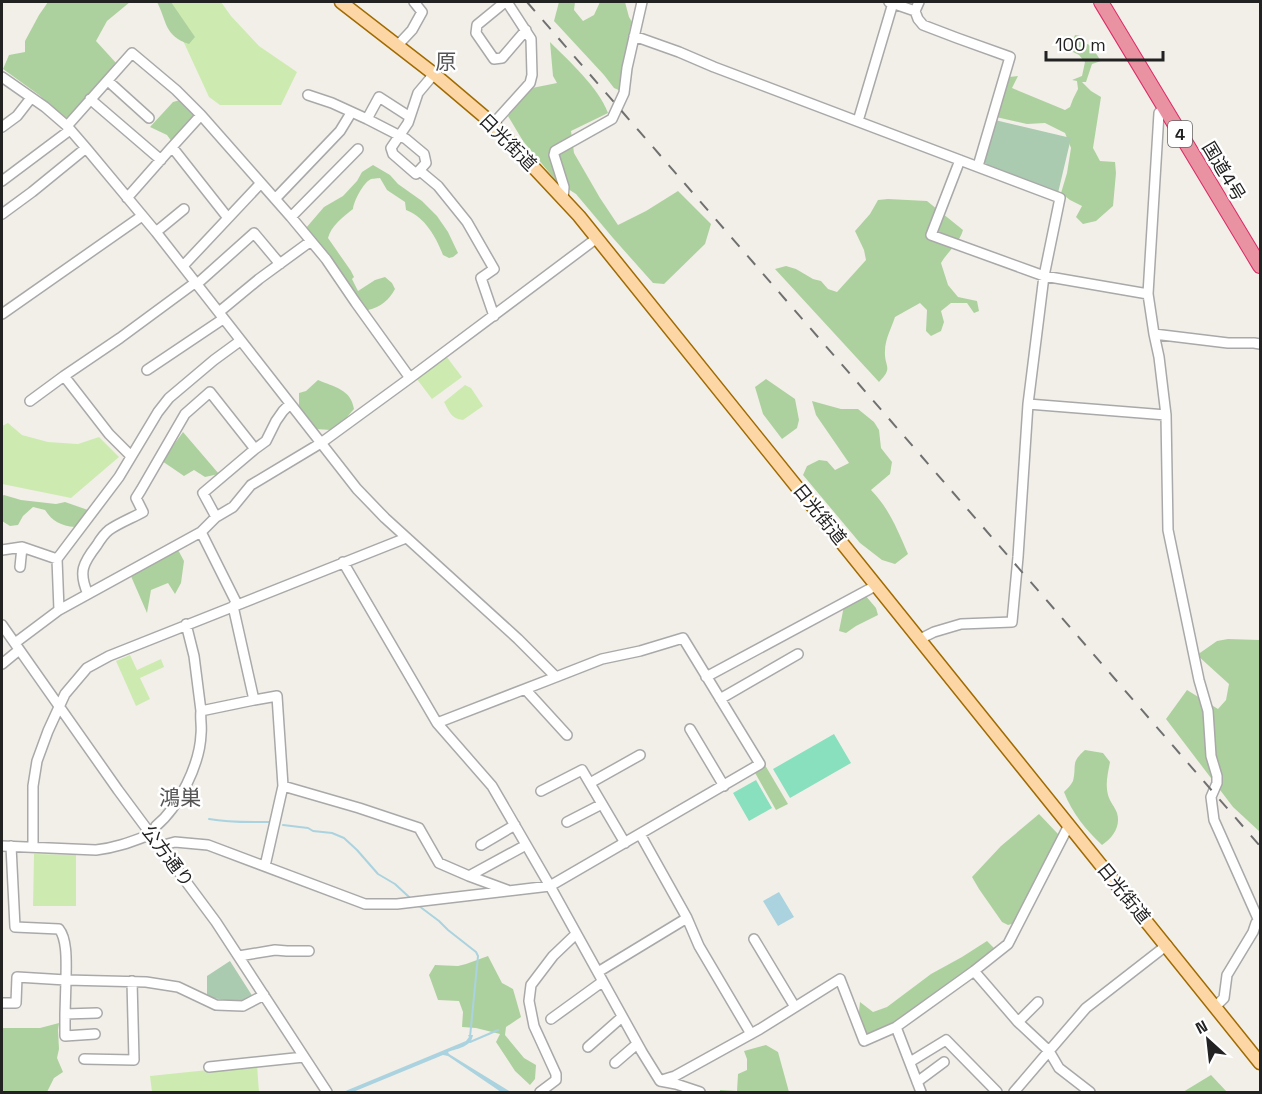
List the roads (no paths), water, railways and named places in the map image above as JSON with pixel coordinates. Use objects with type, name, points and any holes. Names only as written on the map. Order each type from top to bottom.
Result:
[{"type":"highway","name":"国道4号","points":[[1101,2],[1260,266]]},
{"type":"main road","name":"日光街道","points":[[341,2],[398,45],[493,124],[597,238],[1216,1006],[1260,1064]]},
{"type":"street","points":[[398,45],[412,30],[422,12],[414,2]]},
{"type":"street","points":[[493,124],[530,83],[532,75],[531,39],[526,30],[506,2],[477,25],[476,33],[494,59],[502,58],[526,30]]},
{"type":"street","points":[[563,199],[564,187],[554,155],[555,151],[612,119],[624,93],[627,68],[642,2]]},
{"type":"street","points":[[858,122],[891,2],[917,6],[918,19],[923,24],[1010,57],[978,166]]},
{"type":"street","points":[[634,36],[1060,198],[1044,276],[1028,404],[1012,622],[962,624],[934,632],[920,639]]},
{"type":"street","points":[[2,181],[68,128],[90,99],[132,52],[201,115],[291,217],[311,241],[410,378]]},
{"type":"street","points":[[308,95],[367,119],[399,136],[424,154],[426,163],[416,174],[393,154],[391,148],[399,136],[408,123],[418,93],[434,74]]},
{"type":"street","points":[[2,77],[45,107],[86,148],[156,232],[357,489],[406,538],[518,639],[556,677]]},
{"type":"street","points":[[108,81],[149,118]]},
{"type":"street","points":[[367,119],[380,97],[410,117]]},
{"type":"street","points":[[2,127],[17,116],[31,98]]},
{"type":"street","points":[[90,99],[160,160]]},
{"type":"street","points":[[1164,107],[1159,113],[1148,294],[1160,357],[1166,415],[1168,530],[1199,680],[1208,711],[1211,756],[1217,776],[1217,783],[1210,797],[1214,820],[1259,921],[1227,975],[1224,998],[1216,1006]]},
{"type":"street","points":[[275,199],[340,131],[351,112]]},
{"type":"street","points":[[127,198],[201,115]]},
{"type":"street","points":[[172,147],[228,218]]},
{"type":"street","points":[[2,214],[86,148]]},
{"type":"street","points":[[291,217],[358,148]]},
{"type":"street","points":[[960,160],[931,235],[1044,276],[1148,294]]},
{"type":"street","points":[[420,171],[438,186],[466,222],[494,269],[481,278],[494,316]]},
{"type":"street","points":[[183,266],[261,183]]},
{"type":"street","points":[[156,232],[184,209]]},
{"type":"street","points":[[2,313],[142,216]]},
{"type":"street","points":[[30,401],[196,283],[254,233],[280,264]]},
{"type":"street","points":[[2,664],[17,647],[59,610],[201,532],[216,517],[233,507],[251,485],[321,443],[597,238]]},
{"type":"street","points":[[147,370],[221,315],[260,279],[311,241]]},
{"type":"street","points":[[1154,334],[1228,343],[1260,344]]},
{"type":"street","points":[[59,610],[57,559],[119,477],[158,412],[169,398],[240,341]]},
{"type":"street","points":[[64,376],[108,434],[131,456]]},
{"type":"street","points":[[88,594],[82,575],[83,566],[110,529],[143,512],[136,498],[185,414],[210,393],[255,449]]},
{"type":"street","points":[[216,517],[203,493],[266,441],[276,421],[290,404]]},
{"type":"street","points":[[1028,404],[1166,415]]},
{"type":"street","points":[[201,532],[235,605],[254,700]]},
{"type":"street","points":[[33,847],[33,786],[37,761],[64,694],[87,668],[109,656],[186,624],[406,538]]},
{"type":"street","points":[[2,550],[22,547],[57,559]]},
{"type":"street","points":[[21,567],[22,547]]},
{"type":"street","points":[[343,562],[437,723],[492,786],[660,1081],[700,1092]]},
{"type":"street","points":[[706,677],[877,585]]},
{"type":"street","points":[[95,1034],[65,1036],[66,980],[63,933],[59,929],[15,927],[6,846],[96,850],[111,848],[154,830],[166,818],[178,802],[193,767],[201,735],[201,711],[195,656],[186,624]]},
{"type":"street","name":"公方通り","points":[[2,625],[118,790],[154,830],[160,846],[216,922],[327,1092]]},
{"type":"street","points":[[160,846],[175,842],[208,845],[365,904],[397,904],[550,886],[760,764],[683,638],[602,659],[437,723]]},
{"type":"street","points":[[720,699],[798,654]]},
{"type":"street","points":[[525,689],[567,735]]},
{"type":"street","points":[[201,711],[277,696],[283,786],[265,866]]},
{"type":"street","points":[[690,729],[724,786]]},
{"type":"street","points":[[590,783],[640,755]]},
{"type":"street","points":[[541,791],[582,770],[625,843]]},
{"type":"street","points":[[283,786],[419,828],[440,862],[509,891]]},
{"type":"street","points":[[567,822],[602,804]]},
{"type":"street","points":[[481,845],[515,825]]},
{"type":"street","points":[[660,1081],[675,1076],[751,1034],[840,979],[864,1041],[896,1027],[1008,944],[1070,825]]},
{"type":"street","points":[[640,834],[687,918],[699,946],[751,1034]]},
{"type":"street","points":[[469,876],[526,845]]},
{"type":"street","points":[[2,899],[12,899]]},
{"type":"street","points":[[598,972],[687,918]]},
{"type":"street","points":[[540,1092],[556,1080],[556,1074],[534,1026],[529,1001],[531,985],[553,956],[576,934]]},
{"type":"street","points":[[754,939],[795,1007]]},
{"type":"street","points":[[1014,1092],[1086,1008],[1167,945]]},
{"type":"street","points":[[239,956],[275,950],[309,951]]},
{"type":"street","points":[[974,971],[1018,1022],[1049,1052],[1059,1068],[1090,1092]]},
{"type":"street","points":[[2,1003],[16,1003],[17,977],[132,981],[178,987],[216,1005],[243,1006],[264,995]]},
{"type":"street","points":[[84,1059],[134,1060],[132,981]]},
{"type":"street","points":[[551,1019],[602,982]]},
{"type":"street","points":[[1018,1022],[1038,1002]]},
{"type":"street","points":[[65,1014],[97,1013]]},
{"type":"street","points":[[588,1047],[622,1017]]},
{"type":"street","points":[[896,1027],[921,1092]]},
{"type":"street","points":[[910,1062],[946,1040],[997,1092]]},
{"type":"street","points":[[615,1063],[637,1044]]},
{"type":"street","points":[[208,1067],[304,1057]]},
{"type":"street","points":[[917,1082],[944,1062]]},
{"type":"water","points":[[779,892],[794,917],[778,926],[763,901]]},
{"type":"water","points":[[468,1035],[473,1035],[470,1042],[448,1052],[449,1054],[511,1092],[501,1092],[448,1056],[443,1055],[353,1092],[343,1092],[466,1041]]},
{"type":"waterway","points":[[209,819],[232,822],[270,822]]},
{"type":"waterway","points":[[283,825],[332,833],[344,838],[378,874],[395,884],[409,897]]},
{"type":"waterway","points":[[419,906],[478,956],[470,1037]]},
{"type":"waterway","points":[[470,1042],[498,1030]]},
{"type":"railway","points":[[527,2],[1260,846]]},
{"type":"district","name":"原","points":[[446,61]]},
{"type":"district","name":"鴻巣","points":[[180,797]]}]
